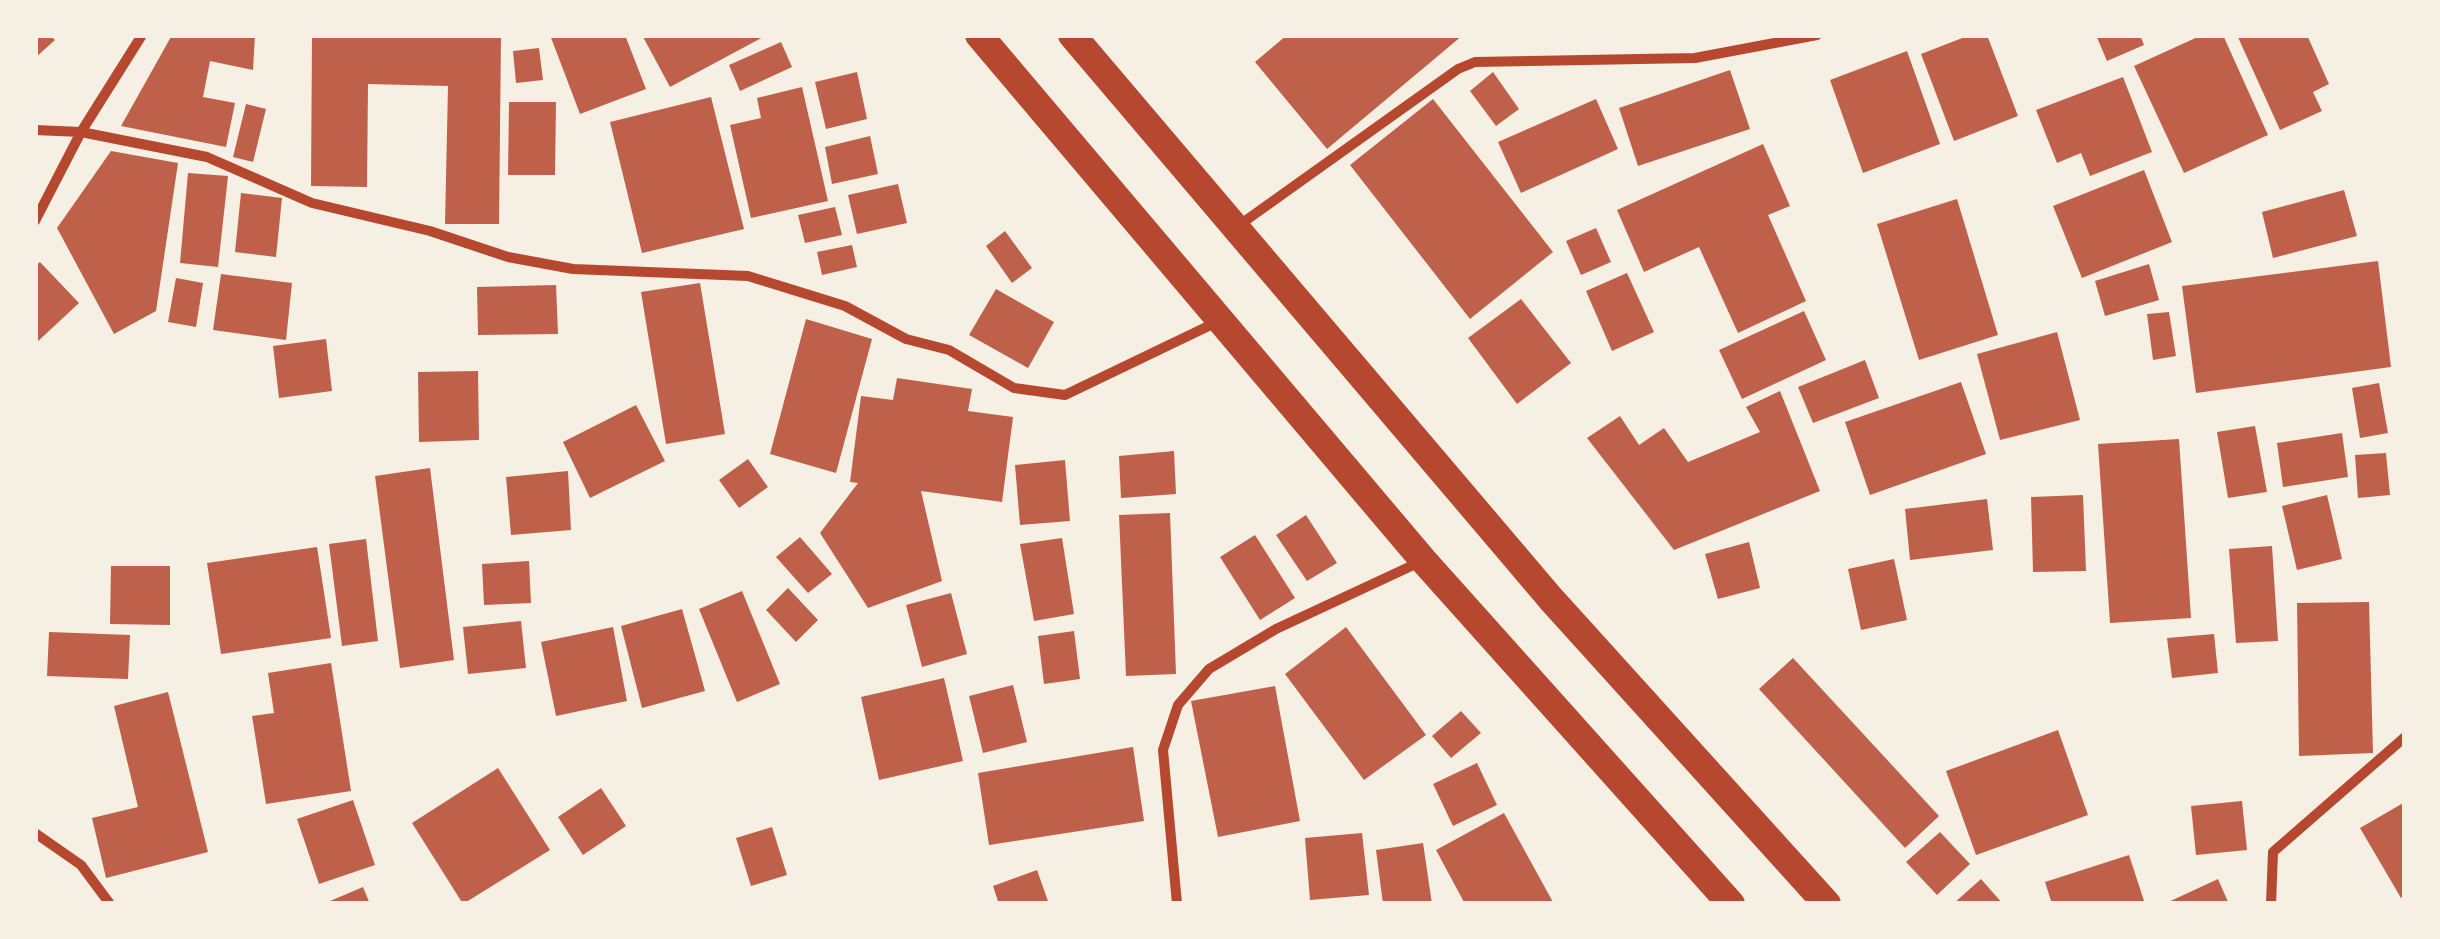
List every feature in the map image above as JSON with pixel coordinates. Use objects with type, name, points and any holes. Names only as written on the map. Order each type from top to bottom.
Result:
[{"type":"highway","points":[[979,35],[1424,560],[1730,904]]},
{"type":"highway","points":[[1072,35],[1551,599],[1827,904]]},
{"type":"street","points":[[35,221],[81,132],[142,35]]},
{"type":"street","points":[[1238,226],[1458,68],[1474,62],[1695,58],[1817,35]]},
{"type":"street","points":[[35,130],[81,132],[207,157],[312,203],[430,231],[508,257],[572,269],[748,276],[844,306],[906,339],[949,350],[1014,388],[1065,395],[1220,320]]},
{"type":"street","points":[[1178,904],[1163,750],[1178,704],[1209,669],[1276,629],[1424,560]]},
{"type":"street","points":[[2271,904],[2273,852],[2405,737]]},
{"type":"street","points":[[35,834],[81,865],[110,904]]},
{"type":"building","points":[[35,35],[50,35],[55,40],[35,58]]},
{"type":"building","points":[[172,35],[255,35],[253,70],[210,61],[203,97],[235,103],[226,147],[121,126]]},
{"type":"building","points":[[312,35],[501,35],[499,224],[445,224],[448,86],[368,84],[367,187],[311,186]]},
{"type":"building","points":[[550,35],[625,35],[646,89],[580,114]]},
{"type":"building","points":[[642,35],[767,35],[670,87]]},
{"type":"building","points":[[1287,35],[1463,35],[1327,149],[1255,62]]},
{"type":"building","points":[[1970,35],[1987,35],[2018,116],[1954,141],[1921,54]]},
{"type":"building","points":[[2096,35],[2140,35],[2144,45],[2107,61]]},
{"type":"building","points":[[2202,35],[2223,35],[2268,135],[2184,173],[2134,66]]},
{"type":"building","points":[[2237,35],[2307,35],[2329,84],[2313,92],[2322,111],[2280,130]]},
{"type":"building","points":[[781,42],[792,67],[740,91],[729,65]]},
{"type":"building","points":[[539,48],[543,80],[516,83],[513,51]]},
{"type":"building","points":[[1907,51],[1940,144],[1863,173],[1830,80]]},
{"type":"building","points":[[1730,70],[1750,129],[1638,166],[1619,108]]},
{"type":"building","points":[[857,72],[867,119],[826,129],[815,82]]},
{"type":"building","points":[[1493,72],[1519,109],[1496,126],[1470,91]]},
{"type":"building","points":[[2123,77],[2152,152],[2090,176],[2081,153],[2057,163],[2036,110]]},
{"type":"building","points":[[802,87],[828,201],[751,218],[730,125],[761,118],[757,98]]},
{"type":"building","points":[[711,97],[744,229],[642,253],[610,122]]},
{"type":"building","points":[[1433,99],[1553,252],[1470,319],[1350,165]]},
{"type":"building","points":[[1596,99],[1618,149],[1521,193],[1498,142]]},
{"type":"building","points":[[509,102],[556,102],[555,175],[508,175]]},
{"type":"building","points":[[246,104],[266,109],[253,162],[233,157]]},
{"type":"building","points":[[870,136],[878,174],[832,184],[825,147]]},
{"type":"building","points":[[1763,144],[1790,206],[1768,215],[1806,301],[1738,333],[1699,247],[1644,272],[1617,210]]},
{"type":"building","points":[[111,151],[178,163],[156,311],[114,334],[57,228]]},
{"type":"building","points":[[2144,170],[2172,242],[2082,278],[2053,206]]},
{"type":"building","points":[[188,173],[228,176],[218,267],[180,263]]},
{"type":"building","points":[[898,184],[907,223],[857,234],[848,195]]},
{"type":"building","points":[[2344,190],[2357,236],[2273,258],[2262,212]]},
{"type":"building","points":[[241,193],[282,198],[276,257],[235,252]]},
{"type":"building","points":[[1957,199],[1998,335],[1919,360],[1877,224]]},
{"type":"building","points":[[835,207],[842,235],[805,243],[798,215]]},
{"type":"building","points":[[1596,228],[1611,262],[1581,275],[1566,241]]},
{"type":"building","points":[[1005,231],[1032,268],[1012,283],[986,246]]},
{"type":"building","points":[[852,245],[857,267],[822,275],[817,252]]},
{"type":"building","points":[[2378,261],[2391,367],[2196,393],[2182,286]]},
{"type":"building","points":[[40,262],[79,303],[35,344],[35,266]]},
{"type":"building","points":[[2149,264],[2159,300],[2105,316],[2095,281]]},
{"type":"building","points":[[1627,273],[1654,332],[1612,351],[1586,291]]},
{"type":"building","points":[[221,274],[292,283],[286,340],[213,330]]},
{"type":"building","points":[[176,278],[203,283],[196,327],[168,322]]},
{"type":"building","points":[[700,283],[725,434],[666,444],[641,292]]},
{"type":"building","points":[[556,285],[558,334],[478,335],[477,287]]},
{"type":"building","points":[[996,289],[1054,322],[1028,368],[969,335]]},
{"type":"building","points":[[1521,299],[1571,363],[1517,404],[1468,338]]},
{"type":"building","points":[[1804,311],[1826,360],[1742,399],[1719,350]]},
{"type":"building","points":[[2169,312],[2176,356],[2153,360],[2147,314]]},
{"type":"building","points":[[806,319],[872,339],[836,473],[770,454]]},
{"type":"building","points":[[2057,332],[2080,420],[2000,440],[1977,354]]},
{"type":"building","points":[[326,339],[332,391],[279,398],[273,346]]},
{"type":"building","points":[[1865,360],[1879,398],[1813,423],[1798,387]]},
{"type":"building","points":[[478,371],[479,440],[419,442],[418,372]]},
{"type":"building","points":[[897,378],[972,389],[968,411],[1013,417],[1002,502],[921,491],[942,581],[868,608],[820,533],[858,483],[850,482],[861,396],[893,400]]},
{"type":"building","points":[[1961,382],[1986,454],[1870,495],[1845,422]]},
{"type":"building","points":[[2379,383],[2388,433],[2360,438],[2352,388]]},
{"type":"building","points":[[1780,391],[1820,491],[1674,550],[1587,438],[1620,416],[1639,445],[1664,428],[1688,462],[1760,432],[1746,407]]},
{"type":"building","points":[[636,405],[665,461],[590,498],[563,442]]},
{"type":"building","points":[[2255,426],[2267,492],[2228,498],[2217,432]]},
{"type":"building","points":[[2342,433],[2348,477],[2283,487],[2277,443]]},
{"type":"building","points":[[2179,439],[2191,618],[2110,623],[2098,444]]},
{"type":"building","points":[[1174,451],[1176,494],[1121,498],[1119,456]]},
{"type":"building","points":[[2386,453],[2390,495],[2358,498],[2355,455]]},
{"type":"building","points":[[748,459],[768,487],[739,508],[719,480]]},
{"type":"building","points":[[1065,460],[1070,521],[1020,525],[1015,465]]},
{"type":"building","points":[[430,468],[454,660],[400,668],[375,476]]},
{"type":"building","points":[[568,471],[571,530],[511,535],[506,477]]},
{"type":"building","points":[[2083,495],[2086,571],[2033,572],[2031,497]]},
{"type":"building","points":[[2327,495],[2342,559],[2297,570],[2282,506]]},
{"type":"building","points":[[1987,499],[1993,550],[1910,560],[1905,509]]},
{"type":"building","points":[[1170,513],[1176,674],[1126,676],[1119,515]]},
{"type":"building","points":[[1306,515],[1337,563],[1307,581],[1276,535]]},
{"type":"building","points":[[1255,535],[1295,598],[1260,620],[1220,557]]},
{"type":"building","points":[[800,537],[832,574],[808,593],[776,557]]},
{"type":"building","points":[[1062,538],[1074,614],[1034,621],[1020,544]]},
{"type":"building","points":[[366,539],[378,641],[342,646],[329,544]]},
{"type":"building","points":[[1749,542],[1760,588],[1718,599],[1705,554]]},
{"type":"building","points":[[2272,546],[2278,641],[2236,643],[2229,549]]},
{"type":"building","points":[[317,547],[331,638],[221,654],[207,563]]},
{"type":"building","points":[[1894,559],[1907,620],[1861,630],[1848,569]]},
{"type":"building","points":[[529,561],[531,603],[484,605],[482,564]]},
{"type":"building","points":[[111,566],[170,566],[170,625],[110,624]]},
{"type":"building","points":[[788,588],[818,620],[796,642],[766,610]]},
{"type":"building","points":[[742,591],[780,684],[737,702],[699,609]]},
{"type":"building","points":[[951,593],[967,654],[922,667],[906,605]]},
{"type":"building","points":[[2369,602],[2373,753],[2299,756],[2297,603]]},
{"type":"building","points":[[682,609],[705,691],[642,708],[621,626]]},
{"type":"building","points":[[521,621],[526,668],[468,674],[463,627]]},
{"type":"building","points":[[613,627],[627,701],[556,716],[541,642]]},
{"type":"building","points":[[1346,627],[1426,735],[1364,780],[1285,674]]},
{"type":"building","points":[[1074,631],[1080,679],[1044,684],[1038,636]]},
{"type":"building","points":[[49,632],[130,635],[128,679],[47,676]]},
{"type":"building","points":[[2214,634],[2218,673],[2172,678],[2167,638]]},
{"type":"building","points":[[1793,658],[1939,816],[1905,848],[1759,689]]},
{"type":"building","points":[[331,663],[351,791],[266,804],[252,716],[274,713],[268,673]]},
{"type":"building","points":[[944,678],[963,761],[879,780],[861,697]]},
{"type":"building","points":[[1013,685],[1027,742],[983,753],[969,696]]},
{"type":"building","points":[[1275,686],[1300,821],[1218,837],[1191,701]]},
{"type":"building","points":[[168,692],[208,852],[106,878],[92,818],[138,807],[114,706]]},
{"type":"building","points":[[1461,711],[1481,733],[1451,758],[1432,736]]},
{"type":"building","points":[[2058,730],[2088,815],[1976,855],[1946,771]]},
{"type":"building","points":[[1133,747],[1144,821],[989,845],[978,773]]},
{"type":"building","points":[[1477,763],[1497,805],[1453,826],[1433,784]]},
{"type":"building","points":[[498,768],[550,850],[463,904],[412,823]]},
{"type":"building","points":[[601,788],[626,826],[583,855],[558,817]]},
{"type":"building","points":[[353,800],[375,865],[319,884],[297,819]]},
{"type":"building","points":[[2242,801],[2247,850],[2196,855],[2191,806]]},
{"type":"building","points":[[2405,802],[2405,896],[2401,898],[2360,828]]},
{"type":"building","points":[[1504,813],[1554,904],[1465,904],[1436,850]]},
{"type":"building","points":[[772,827],[787,875],[751,886],[736,838]]},
{"type":"building","points":[[1940,832],[1970,864],[1937,895],[1906,862]]},
{"type":"building","points":[[1362,833],[1369,895],[1310,900],[1305,838]]},
{"type":"building","points":[[1423,843],[1432,904],[1383,904],[1376,850]]},
{"type":"building","points":[[2129,855],[2145,904],[2052,904],[2045,882]]},
{"type":"building","points":[[1037,870],[1049,904],[999,904],[993,886]]},
{"type":"building","points":[[1981,879],[2003,904],[1953,904]]},
{"type":"building","points":[[2218,879],[2229,904],[2164,904]]},
{"type":"building","points":[[363,887],[370,904],[323,904]]}]
